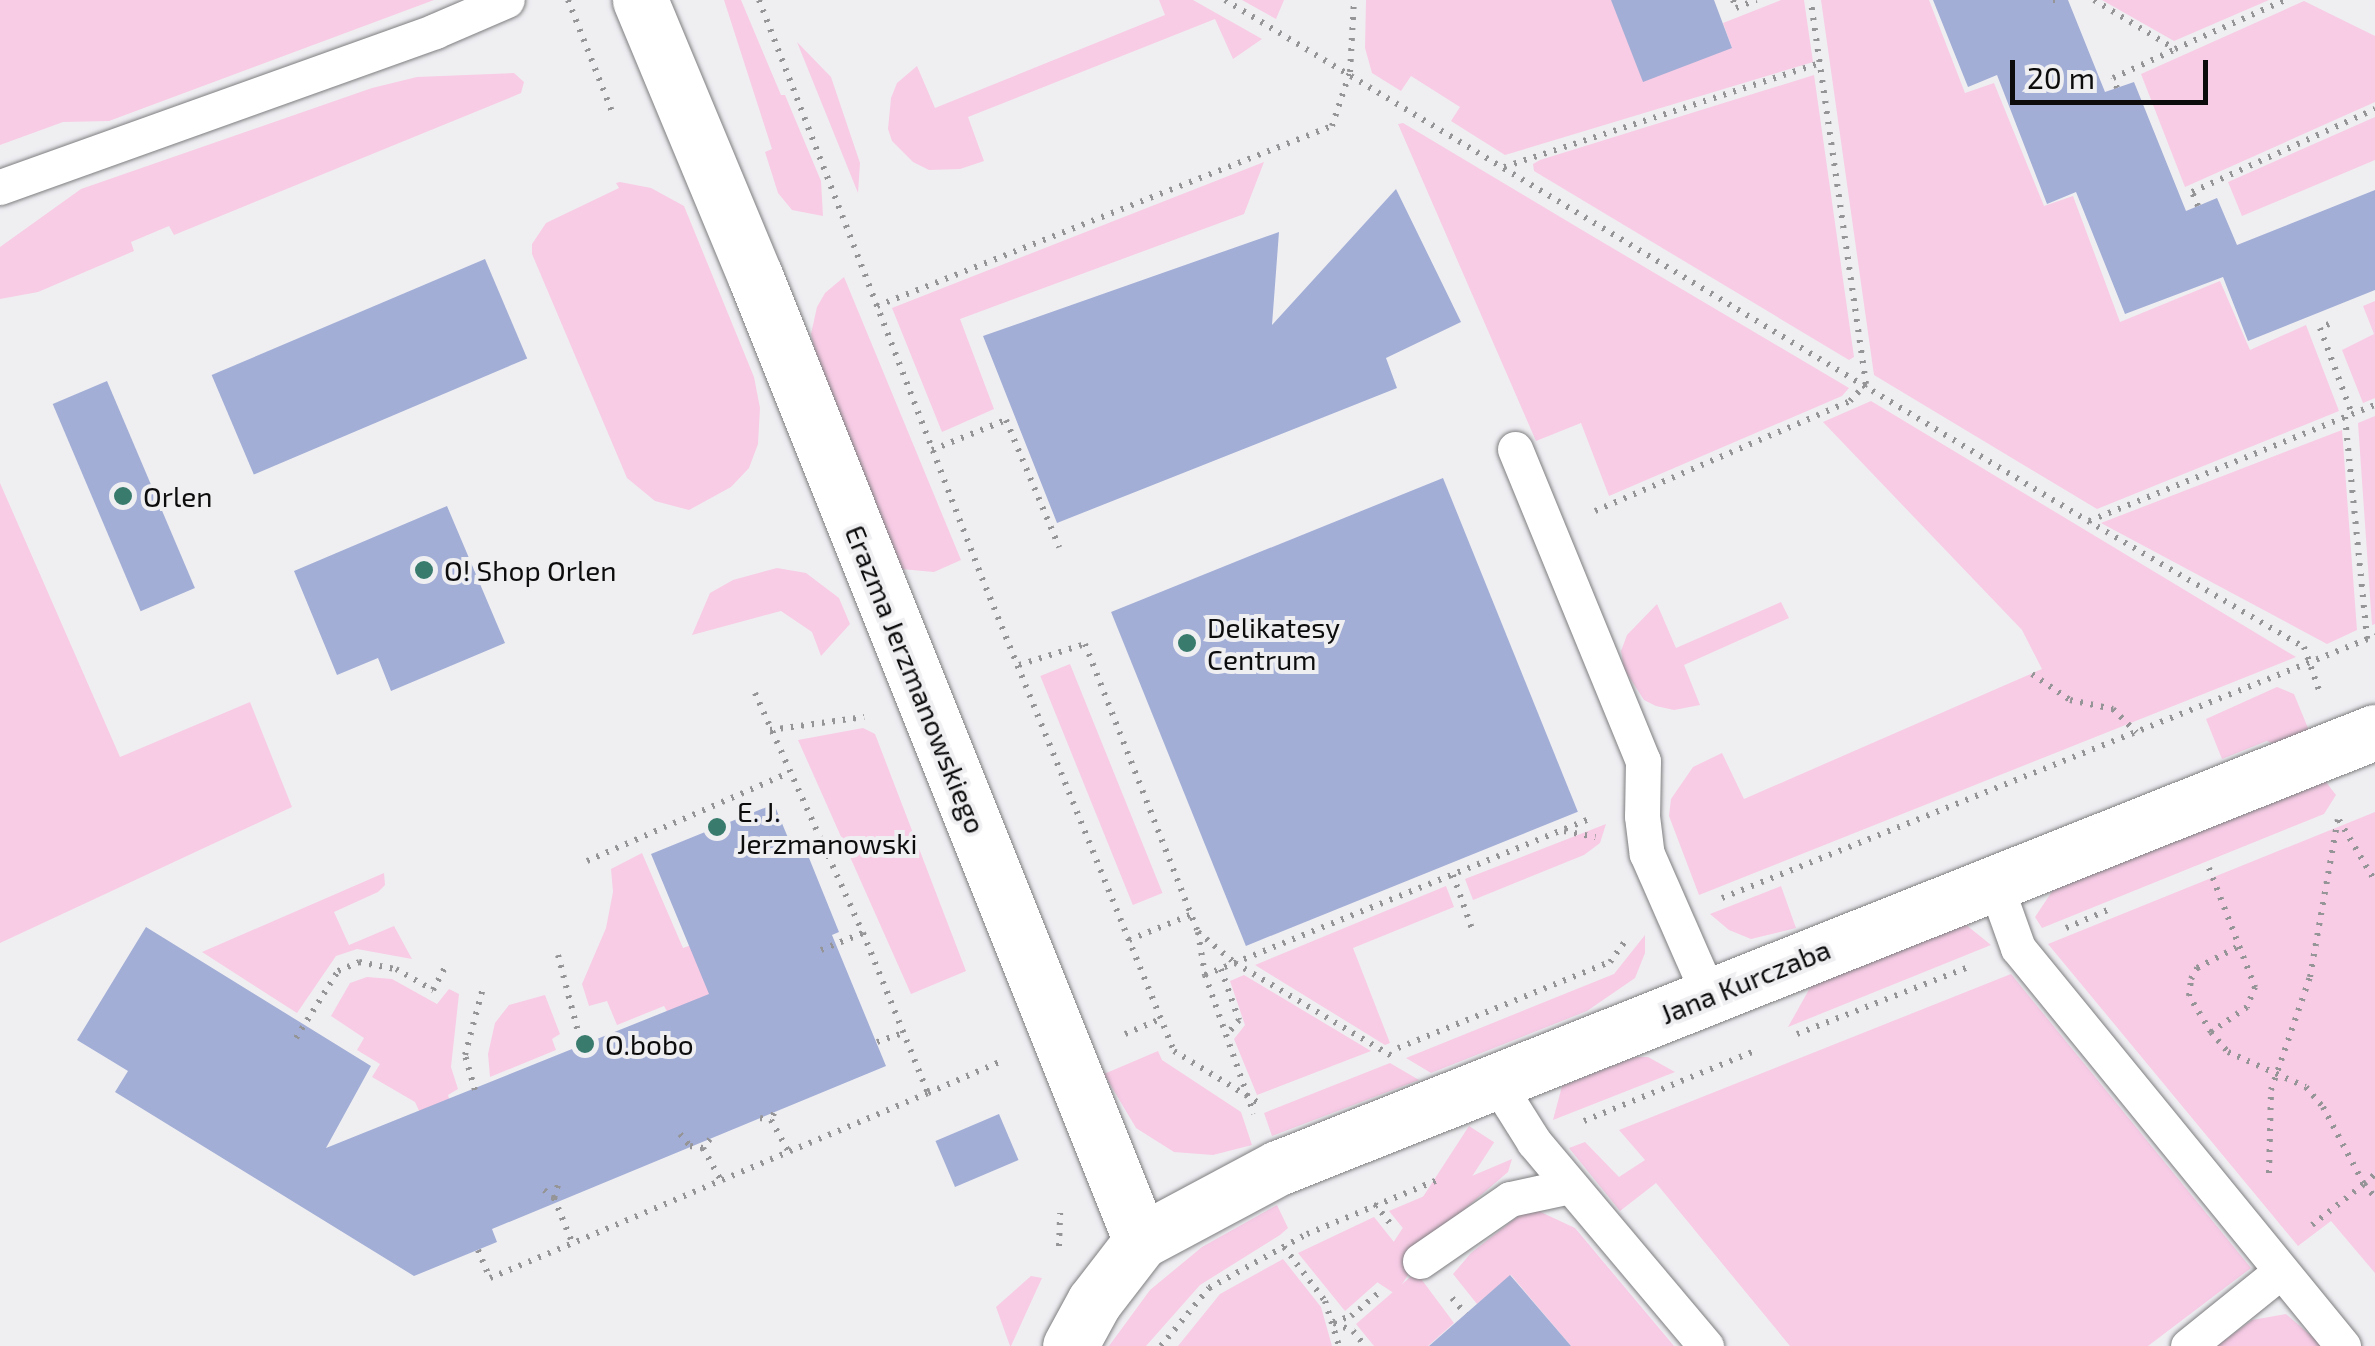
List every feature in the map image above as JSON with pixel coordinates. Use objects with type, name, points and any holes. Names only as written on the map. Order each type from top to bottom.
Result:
[{"type":"street","name":"Erazma Jerzmanowskiego","points":[[640,0],[756,276],[1141,1242]]},
{"type":"street","name":"Jana Kurczaba","points":[[1141,1242],[1278,1168],[2375,732]]},
{"type":"street","points":[[1070,1346],[1094,1302],[1141,1242]]},
{"type":"lane","points":[[0,186],[436,31],[507,0]]},
{"type":"lane","points":[[1515,450],[1644,761],[1642,816],[1647,854],[1709,995]]},
{"type":"lane","points":[[1994,881],[2018,948],[2344,1346]]},
{"type":"lane","points":[[1495,1080],[1534,1142],[1706,1346]]},
{"type":"lane","points":[[1420,1261],[1510,1199],[1570,1186]]},
{"type":"lane","points":[[2188,1346],[2279,1262]]},
{"type":"path","points":[[568,0],[612,114]]},
{"type":"path","points":[[760,0],[932,450],[1174,1051],[1259,1106],[1277,1098]]},
{"type":"path","points":[[1226,0],[2088,521],[2304,647],[2310,662]]},
{"type":"path","points":[[877,306],[1332,126],[1350,72],[1354,0]]},
{"type":"path","points":[[1733,0],[1736,8],[1756,0]]},
{"type":"path","points":[[1811,0],[1866,384]]},
{"type":"path","points":[[2053,0],[2062,0]]},
{"type":"path","points":[[2094,0],[2175,49]]},
{"type":"path","points":[[2117,88],[2113,78],[2285,0]]},
{"type":"path","points":[[1504,167],[1820,64]]},
{"type":"path","points":[[2198,206],[2192,192],[2375,109]]},
{"type":"path","points":[[1369,1060],[1610,962],[1644,918],[1704,905],[2371,638],[2348,415],[2320,328],[2329,324]]},
{"type":"path","points":[[1548,531],[1850,400],[1866,384]]},
{"type":"path","points":[[2088,521],[2375,404]]},
{"type":"path","points":[[932,450],[1006,420],[1059,547]]},
{"type":"path","points":[[1019,666],[1085,644],[1198,932],[1205,975],[1228,1033]]},
{"type":"path","points":[[2032,674],[2070,700],[2113,709],[2136,732]]},
{"type":"path","points":[[755,693],[863,933],[928,1093]]},
{"type":"path","points":[[770,730],[870,717]]},
{"type":"path","points":[[587,861],[788,772]]},
{"type":"path","points":[[1205,975],[1593,818]]},
{"type":"path","points":[[2375,881],[2338,818],[2310,977],[2275,1076],[2267,1223],[2279,1262],[2375,1174]]},
{"type":"path","points":[[2192,876],[2226,862]]},
{"type":"path","points":[[2209,868],[2255,987],[2247,1007],[2210,1032]]},
{"type":"path","points":[[1453,874],[1472,930]]},
{"type":"path","points":[[1785,1038],[2122,904]]},
{"type":"path","points":[[1129,940],[1190,915]]},
{"type":"path","points":[[1198,932],[1235,963],[1387,1053]]},
{"type":"path","points":[[821,950],[863,933]]},
{"type":"path","points":[[2239,946],[2197,968],[2189,996],[2210,1032],[2228,1052],[2306,1087],[2323,1107],[2364,1184],[2375,1197]]},
{"type":"path","points":[[558,955],[578,1032]]},
{"type":"path","points":[[296,1038],[338,972],[359,962],[396,969],[433,990],[446,966]]},
{"type":"path","points":[[1221,968],[1239,1020],[1224,1036],[1246,1098]]},
{"type":"path","points":[[475,1090],[465,1055],[484,984]]},
{"type":"path","points":[[876,1042],[903,1033]]},
{"type":"path","points":[[1160,1346],[1209,1288],[1284,1247],[1375,1204],[1767,1046]]},
{"type":"path","points":[[478,1250],[490,1278],[790,1154],[1018,1054]]},
{"type":"path","points":[[760,1118],[772,1116],[790,1154]]},
{"type":"path","points":[[680,1134],[690,1146],[702,1148]]},
{"type":"path","points":[[702,1148],[710,1138]]},
{"type":"path","points":[[702,1148],[722,1182]]},
{"type":"path","points":[[554,1198],[558,1184]]},
{"type":"path","points":[[544,1190],[554,1198],[572,1242]]},
{"type":"path","points":[[1059,1248],[1060,1197]]},
{"type":"path","points":[[1284,1247],[1325,1301],[1339,1346]]},
{"type":"path","points":[[1333,1322],[1353,1331],[1365,1346]]},
{"type":"shaded area","points":[[0,0],[434,0],[109,121],[63,122],[0,145]]},
{"type":"shaded area","points":[[724,0],[741,0],[781,95],[785,95],[821,181],[823,216],[792,210],[778,193],[765,152],[772,149]]},
{"type":"shaded area","points":[[1159,0],[1193,0],[1262,39],[1233,59],[1215,19],[968,117],[984,161],[960,169],[929,170],[913,162],[892,141],[888,129],[891,98],[897,83],[917,66],[935,108],[1165,15]]},
{"type":"shaded area","points":[[1242,0],[1284,0],[1276,19]]},
{"type":"shaded area","points":[[1366,0],[1611,0],[1732,48],[1723,23],[1781,0],[1804,0],[1813,62],[1505,155],[1451,121],[1460,107],[1411,76],[1401,91],[1372,73],[1365,48]]},
{"type":"shaded area","points":[[1821,0],[1929,0],[1965,93],[1994,83],[2044,206],[2073,196],[2120,322],[2220,281],[2250,350],[2306,325],[2339,411],[2097,509],[1874,375]]},
{"type":"shaded area","points":[[2102,0],[2269,0],[2174,41]]},
{"type":"shaded area","points":[[2304,1],[2375,36],[2375,102],[2185,187],[2141,74]]},
{"type":"shaded area","points":[[797,42],[831,77],[860,163],[858,193]]},
{"type":"shaded area","points":[[514,73],[524,82],[521,93],[174,235],[169,226],[131,242],[134,251],[38,292],[0,299],[0,247],[81,189],[372,88],[417,77]]},
{"type":"shaded area","points":[[1814,75],[1854,357],[1849,360],[1534,171],[1533,164],[1540,160]]},
{"type":"shaded area","points":[[2375,117],[2375,160],[2242,216],[2228,182]]},
{"type":"shaded area","points":[[1403,123],[1849,388],[1842,396],[1609,496],[1581,423],[1536,441],[1398,124]]},
{"type":"shaded area","points":[[1264,162],[1244,214],[960,319],[994,409],[942,432],[892,308]]},
{"type":"shaded area","points":[[616,183],[651,188],[684,206],[754,377],[760,408],[758,444],[749,468],[731,487],[689,510],[655,501],[627,478],[532,254],[532,244],[546,223],[619,188]]},
{"type":"shaded area","points":[[844,277],[961,560],[934,572],[901,569],[814,348],[811,334],[817,307],[825,293]]},
{"type":"shaded area","points":[[2375,301],[2375,398],[2363,403],[2342,350],[2374,334],[2363,306]]},
{"type":"shaded area","points":[[1871,401],[2296,657],[1699,895],[1669,816],[1671,799],[1693,767],[1722,753],[1744,799],[2042,669],[2022,630],[1823,422]]},
{"type":"shaded area","points":[[2375,416],[2375,624],[2372,625],[2358,423]]},
{"type":"shaded area","points":[[2342,430],[2357,630],[2327,644],[2101,523]]},
{"type":"shaded area","points":[[0,483],[120,757],[250,702],[292,807],[0,943]]},
{"type":"shaded area","points":[[777,568],[806,573],[839,598],[850,624],[821,656],[812,632],[781,611],[692,635],[710,593],[733,580]]},
{"type":"shaded area","points":[[1781,602],[1789,618],[1684,665],[1700,705],[1674,710],[1656,706],[1644,700],[1624,669],[1621,651],[1627,635],[1657,604],[1676,648]]},
{"type":"shaded area","points":[[1070,664],[1163,893],[1133,905],[1040,676]]},
{"type":"shaded area","points":[[2277,687],[2294,694],[2310,733],[2280,747],[2267,741],[2222,759],[2206,719]]},
{"type":"shaded area","points":[[863,728],[875,734],[966,971],[911,994],[798,740]]},
{"type":"shaded area","points":[[2326,782],[2336,795],[2324,814],[2042,928],[2035,917],[2053,890]]},
{"type":"shaded area","points":[[2375,812],[2375,1273],[2331,1221],[2298,1246],[2048,944]]},
{"type":"shaded area","points":[[1606,824],[1600,843],[1584,855],[1473,900],[1465,879]]},
{"type":"shaded area","points":[[642,853],[683,948],[697,943],[718,997],[671,1019],[664,1006],[617,1025],[607,1001],[589,1006],[582,984],[606,928],[613,892],[611,869]]},
{"type":"shaded area","points":[[384,873],[385,885],[378,892],[334,912],[349,945],[394,926],[412,959],[357,949],[336,956],[297,1013],[202,952]]},
{"type":"shaded area","points":[[1446,886],[1454,907],[1353,948],[1390,1043],[1385,1045],[1255,965]]},
{"type":"shaded area","points":[[1781,886],[1796,928],[1751,939],[1729,930],[1710,914]]},
{"type":"shaded area","points":[[1965,924],[1991,945],[1788,1027],[1811,986]]},
{"type":"shaded area","points":[[1645,935],[1645,953],[1635,978],[1587,1011],[1431,1073],[1406,1058],[1614,974]]},
{"type":"shaded area","points":[[2011,974],[2251,1268],[2148,1346],[1790,1346],[1656,1183],[1620,1211],[1569,1148],[1585,1142],[1619,1177],[1645,1160],[1619,1130]]},
{"type":"shaded area","points":[[1244,975],[1371,1051],[1257,1095],[1234,1039],[1245,1025],[1230,981]]},
{"type":"shaded area","points":[[367,977],[392,979],[437,1004],[449,989],[459,994],[451,1067],[458,1089],[448,1095],[450,1102],[421,1115],[415,1102],[372,1077],[380,1064],[357,1050],[364,1038],[331,1016],[350,983]]},
{"type":"shaded area","points":[[545,995],[560,1034],[552,1039],[556,1050],[490,1077],[488,1054],[495,1023],[509,1005]]},
{"type":"shaded area","points":[[1158,1051],[1162,1060],[1241,1112],[1252,1145],[1213,1155],[1174,1152],[1136,1128],[1104,1074]]},
{"type":"shaded area","points":[[1635,1057],[1648,1057],[1675,1072],[1553,1120],[1562,1086]]},
{"type":"shaded area","points":[[1390,1063],[1419,1080],[1272,1136],[1264,1113]]},
{"type":"shaded area","points":[[1469,1126],[1494,1142],[1396,1294],[1370,1278]]},
{"type":"shaded area","points":[[1512,1159],[1508,1172],[1419,1248],[1389,1211]]},
{"type":"shaded area","points":[[1277,1205],[1288,1228],[1280,1235],[1200,1285],[1146,1346],[1109,1346],[1150,1290],[1202,1247]]},
{"type":"shaded area","points":[[1530,1207],[1575,1228],[1674,1346],[1571,1346],[1511,1275],[1477,1304],[1453,1274],[1471,1253]]},
{"type":"shaded area","points":[[1374,1217],[1406,1257],[1345,1311],[1298,1253]]},
{"type":"shaded area","points":[[1283,1259],[1321,1307],[1332,1346],[1178,1346],[1220,1294]]},
{"type":"shaded area","points":[[1416,1272],[1454,1323],[1428,1346],[1374,1346],[1356,1324]]},
{"type":"shaded area","points":[[1031,1276],[1042,1278],[1010,1346],[996,1307]]},
{"type":"shaded area","points":[[2286,1314],[2323,1346],[2217,1346],[2252,1320]]},
{"type":"building","points":[[1611,0],[1714,0],[1732,48],[1643,82]]},
{"type":"building","points":[[1933,0],[2068,0],[2105,92],[2134,82],[2186,211],[2217,198],[2237,245],[2375,190],[2375,290],[2248,341],[2223,277],[2125,314],[2076,192],[2047,204],[1997,75],[1968,87]]},
{"type":"building","points":[[1396,189],[1461,322],[1386,358],[1397,388],[1057,523],[983,336],[1279,232],[1272,325]]},
{"type":"building","name":"Orlen","points":[[485,259],[527,358],[254,474],[212,375]]},
{"type":"building","name":"Orlen","points":[[107,381],[195,588],[141,611],[53,404]]},
{"type":"building","points":[[1443,478],[1578,812],[1246,946],[1111,612]]},
{"type":"building","points":[[447,506],[505,643],[391,691],[378,658],[337,675],[294,571]]},
{"type":"building","points":[[774,804],[796,857],[807,853],[839,932],[832,935],[886,1066],[492,1229],[497,1242],[414,1276],[115,1092],[128,1071],[77,1040],[146,927],[371,1066],[326,1148],[709,994],[651,854]]},
{"type":"building","points":[[999,1114],[1019,1160],[955,1187],[935,1141]]},
{"type":"building","points":[[1510,1275],[1571,1346],[1429,1346]]},
{"type":"place","name":"Orlen","points":[[123,496]]},
{"type":"place","name":"O! Shop Orlen","points":[[424,570]]},
{"type":"place","name":"Delikatesy Centrum","points":[[1187,643]]},
{"type":"place","name":"E. J. Jerzmanowski","points":[[717,827]]},
{"type":"place","name":"O.bobo","points":[[585,1044]]}]
